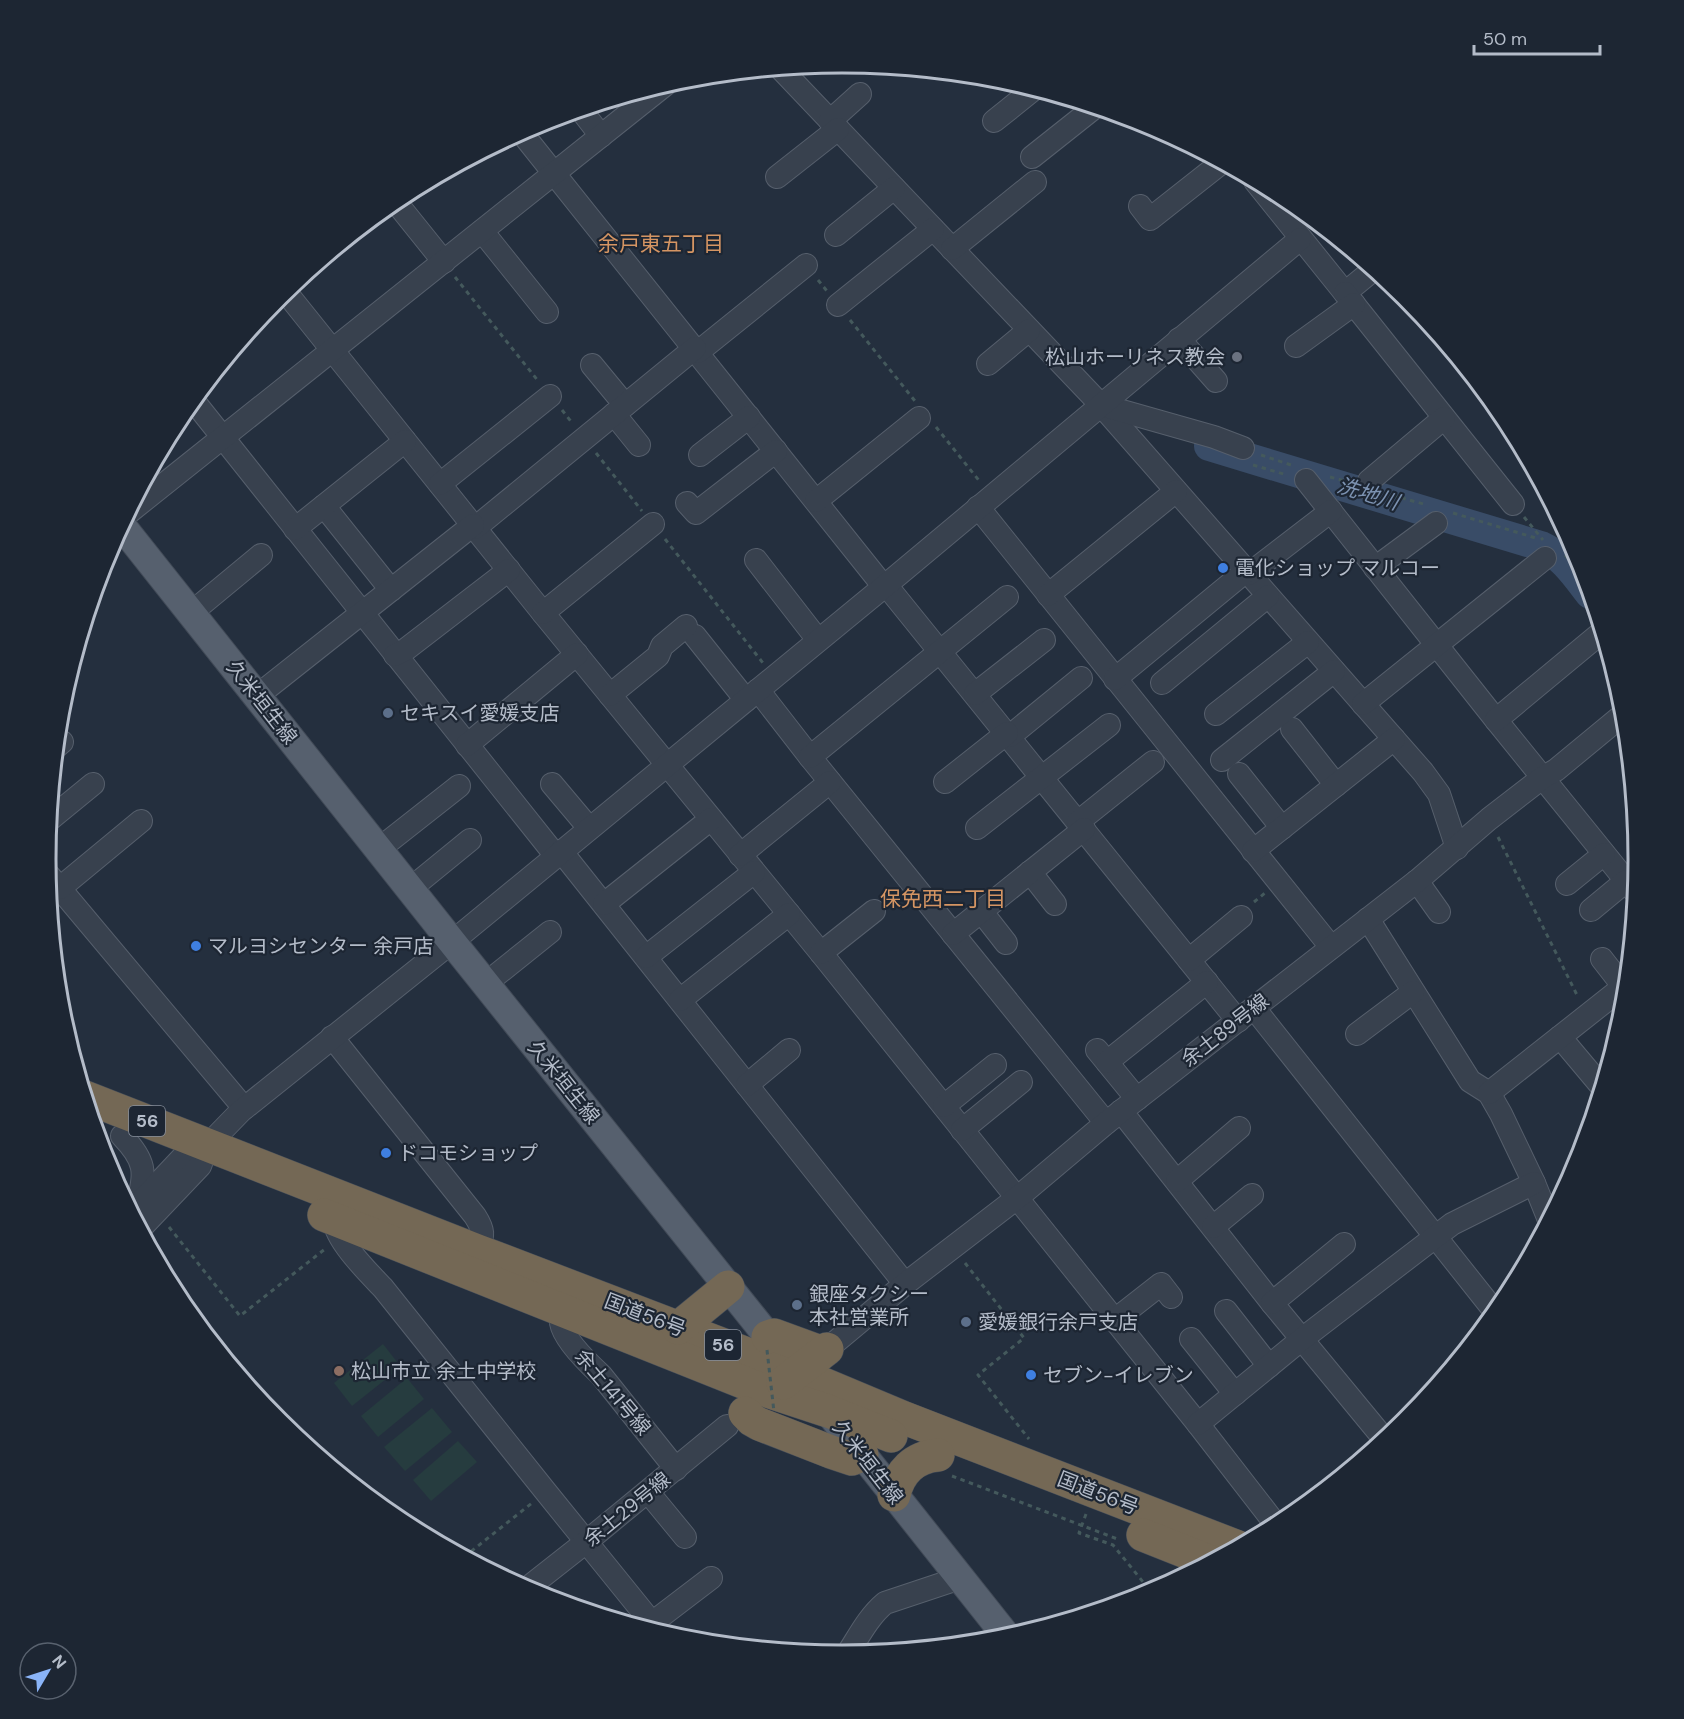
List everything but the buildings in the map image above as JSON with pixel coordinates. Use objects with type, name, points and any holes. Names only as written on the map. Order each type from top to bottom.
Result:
[{"type":"highway","name":"国道56号","points":[[94,1102],[197,1156],[337,1217],[565,1311],[754,1411],[828,1412],[1202,1559]]},
{"type":"highway","name":"国道56号","points":[[108,1130],[197,1156]]},
{"type":"highway","name":"国道56号","points":[[337,1217],[478,1251],[678,1328],[815,1358],[902,1417],[1230,1544]]},
{"type":"highway","name":"56","points":[[678,1328],[728,1287]]},
{"type":"highway","name":"56","points":[[767,1343],[774,1335],[815,1350],[815,1358]]},
{"type":"highway","points":[[754,1411],[815,1358]]},
{"type":"highway","name":"56","points":[[754,1411],[752,1420],[759,1424],[831,1452],[852,1458],[862,1455]]},
{"type":"highway","points":[[894,1495],[898,1482],[906,1469],[924,1457],[938,1455]]},
{"type":"main road","name":"久米垣生線","points":[[127,533],[728,1287],[767,1343]]},
{"type":"main road","name":"久米垣生線","points":[[815,1358],[828,1412],[964,1584],[995,1631]]},
{"type":"street","points":[[787,75],[1101,405],[1394,738],[1439,795],[1457,848]]},
{"type":"street","points":[[777,177],[834,125],[860,94]]},
{"type":"street","points":[[994,121],[1026,95]]},
{"type":"street","points":[[143,501],[555,173],[643,99]]},
{"type":"street","points":[[1032,157],[1088,113]]},
{"type":"street","points":[[585,116],[601,136]]},
{"type":"street","points":[[528,139],[816,501],[941,651],[1207,982],[1246,1015],[1436,1236],[1490,1305]]},
{"type":"street","points":[[1140,207],[1150,219],[1215,167]]},
{"type":"street","points":[[952,249],[1035,182]]},
{"type":"street","points":[[836,235],[894,188]]},
{"type":"street","points":[[1270,200],[1513,504]]},
{"type":"street","points":[[401,209],[444,262]]},
{"type":"street","points":[[838,305],[933,229]]},
{"type":"street","points":[[482,231],[547,312]]},
{"type":"street","points":[[142,1210],[244,1108],[452,942],[885,586],[1300,239]]},
{"type":"street","points":[[257,696],[806,266]]},
{"type":"street","points":[[1296,346],[1349,298],[1369,275]]},
{"type":"street","points":[[291,298],[944,1106],[1271,1518]]},
{"type":"street","points":[[988,364],[1029,330]]},
{"type":"street","points":[[1179,339],[1216,381]]},
{"type":"street","points":[[592,365],[639,445]]},
{"type":"street","points":[[440,484],[550,396]]},
{"type":"street","points":[[1101,405],[1243,448]]},
{"type":"street","points":[[199,408],[467,745],[604,904],[905,1284]]},
{"type":"street","points":[[816,501],[922,416]]},
{"type":"street","points":[[700,455],[749,417]]},
{"type":"street","points":[[1366,487],[1370,481],[1444,418]]},
{"type":"street","points":[[295,529],[405,441]]},
{"type":"street","points":[[687,503],[696,513],[776,451]]},
{"type":"street","points":[[1311,475],[1331,512],[1542,778],[1628,881]]},
{"type":"street","points":[[1048,595],[1176,491]]},
{"type":"street","points":[[985,502],[1048,595],[1330,947]]},
{"type":"street","points":[[324,506],[391,590]]},
{"type":"street","points":[[1115,679],[1247,572],[1331,512]]},
{"type":"street","points":[[1375,568],[1437,514]]},
{"type":"street","points":[[543,613],[652,524]]},
{"type":"street","points":[[1364,704],[1552,554]]},
{"type":"street","points":[[191,613],[261,555]]},
{"type":"street","points":[[756,560],[818,640]]},
{"type":"street","points":[[395,655],[405,650],[509,570]]},
{"type":"street","points":[[1161,682],[1268,596]]},
{"type":"street","points":[[810,757],[1007,597]]},
{"type":"street","points":[[610,695],[658,656],[662,646],[691,631],[759,689],[810,757],[953,934],[1121,1111],[1272,1303],[1380,1433]]},
{"type":"street","points":[[1496,720],[1596,638]]},
{"type":"street","points":[[975,694],[1044,640]]},
{"type":"street","points":[[1216,714],[1308,642]]},
{"type":"street","points":[[467,745],[577,654]]},
{"type":"street","points":[[1282,828],[1236,778],[1334,671]]},
{"type":"street","points":[[945,782],[1080,678]]},
{"type":"street","name":"余土89号線","points":[[815,1358],[905,1284],[1017,1198],[1121,1111],[1417,881],[1489,819],[1542,778],[1556,770],[1616,721]]},
{"type":"street","points":[[977,828],[1109,725]]},
{"type":"street","points":[[1253,851],[1394,738]]},
{"type":"street","points":[[1294,742],[1336,785]]},
{"type":"street","points":[[953,934],[1030,872],[1153,762]]},
{"type":"street","points":[[646,957],[830,782]]},
{"type":"street","points":[[57,814],[93,784]]},
{"type":"street","points":[[552,784],[588,828]]},
{"type":"street","points":[[379,849],[459,785]]},
{"type":"street","points":[[604,904],[711,819]]},
{"type":"street","points":[[56,878],[140,820]]},
{"type":"street","points":[[410,889],[470,840]]},
{"type":"street","points":[[1567,884],[1604,854]]},
{"type":"street","points":[[1030,872],[1055,904]]},
{"type":"street","points":[[1417,881],[1439,912]]},
{"type":"street","points":[[56,884],[244,1108]]},
{"type":"street","points":[[1591,910],[1627,890]]},
{"type":"street","points":[[821,953],[874,911]]},
{"type":"street","points":[[981,911],[1006,943]]},
{"type":"street","points":[[680,1000],[789,914]]},
{"type":"street","points":[[1189,960],[1241,917]]},
{"type":"street","points":[[1368,919],[1470,1081],[1489,1093],[1545,1211]]},
{"type":"street","points":[[485,984],[550,932]]},
{"type":"street","points":[[1602,959],[1618,984]]},
{"type":"street","points":[[1121,1111],[1102,1056],[1207,982]]},
{"type":"street","points":[[1357,1034],[1413,992]]},
{"type":"street","points":[[1489,1093],[1587,1015],[1616,996]]},
{"type":"street","points":[[332,1037],[475,1216],[481,1225],[483,1236],[478,1251]]},
{"type":"street","points":[[1560,1037],[1597,1081]]},
{"type":"street","points":[[747,1085],[789,1050]]},
{"type":"street","points":[[944,1106],[995,1065]]},
{"type":"street","points":[[962,1130],[1021,1082]]},
{"type":"street","points":[[1177,1181],[1239,1128]]},
{"type":"street","points":[[108,1130],[136,1150],[144,1168],[142,1210]]},
{"type":"street","points":[[1198,1424],[1302,1339],[1436,1236],[1465,1217],[1534,1183]]},
{"type":"street","points":[[1213,1227],[1251,1195]]},
{"type":"street","points":[[337,1217],[366,1270],[383,1288],[649,1622]]},
{"type":"street","points":[[1272,1303],[1344,1244]]},
{"type":"street","points":[[1115,1320],[1161,1284],[1171,1297]]},
{"type":"street","name":"余土141号線","points":[[565,1311],[561,1323],[565,1334],[676,1469]]},
{"type":"street","points":[[1226,1311],[1269,1366]]},
{"type":"street","points":[[1191,1339],[1235,1394]]},
{"type":"street","name":"余土29号線","points":[[534,1583],[676,1469],[754,1411]]},
{"type":"street","points":[[648,1491],[685,1537]]},
{"type":"street","points":[[660,1624],[711,1578]]},
{"type":"street","points":[[868,1645],[891,1614],[964,1584]]},
{"type":"street","points":[[853,1646],[876,1610],[885,1603],[964,1584]]},
{"type":"path","points":[[444,262],[652,524],[759,689]]},
{"type":"path","points":[[806,266],[838,305],[985,502]]},
{"type":"path","points":[[1243,448],[1311,475],[1366,487],[1437,514],[1544,541],[1513,504]]},
{"type":"path","points":[[1552,554],[1566,556],[1570,560]]},
{"type":"path","points":[[1489,819],[1587,1015]]},
{"type":"path","points":[[1241,917],[1243,912],[1278,882]]},
{"type":"path","points":[[142,1210],[240,1316],[337,1217]]},
{"type":"path","points":[[953,1247],[1024,1338],[978,1375],[1029,1439]]},
{"type":"path","points":[[754,1411],[767,1343]]},
{"type":"path","points":[[470,1552],[546,1492]]},
{"type":"path","points":[[1079,1533],[1113,1545],[1145,1585]]},
{"type":"green space","points":[[383,1344],[401,1367],[352,1406],[334,1383]]},
{"type":"green space","points":[[407,1378],[424,1399],[378,1437],[361,1416]]},
{"type":"green space","points":[[432,1408],[452,1432],[405,1471],[384,1447]]},
{"type":"green space","points":[[458,1441],[477,1462],[431,1501],[413,1480]]},
{"type":"waterway","name":"洗地川","points":[[1209,446],[1541,546],[1562,561],[1575,575]]},
{"type":"place","name":"松山ホーリネス教会","points":[[1237,357]]},
{"type":"place","name":"電化ショップ マルコー","points":[[1223,568]]},
{"type":"place","name":"セキスイ愛媛支店","points":[[388,713]]},
{"type":"place","name":"マルヨシセンター 余戸店","points":[[196,946]]},
{"type":"place","name":"ドコモショップ","points":[[386,1153]]},
{"type":"place","name":"銀座タクシー 本社営業所","points":[[797,1305]]},
{"type":"place","name":"愛媛銀行余戸支店","points":[[966,1322]]},
{"type":"place","name":"松山市立 余土中学校","points":[[339,1371]]},
{"type":"place","name":"セブン-イレブン","points":[[1031,1375]]},
{"type":"district","name":"余戸東五丁目","points":[[661,244]]},
{"type":"district","name":"保免西二丁目","points":[[943,899]]}]
